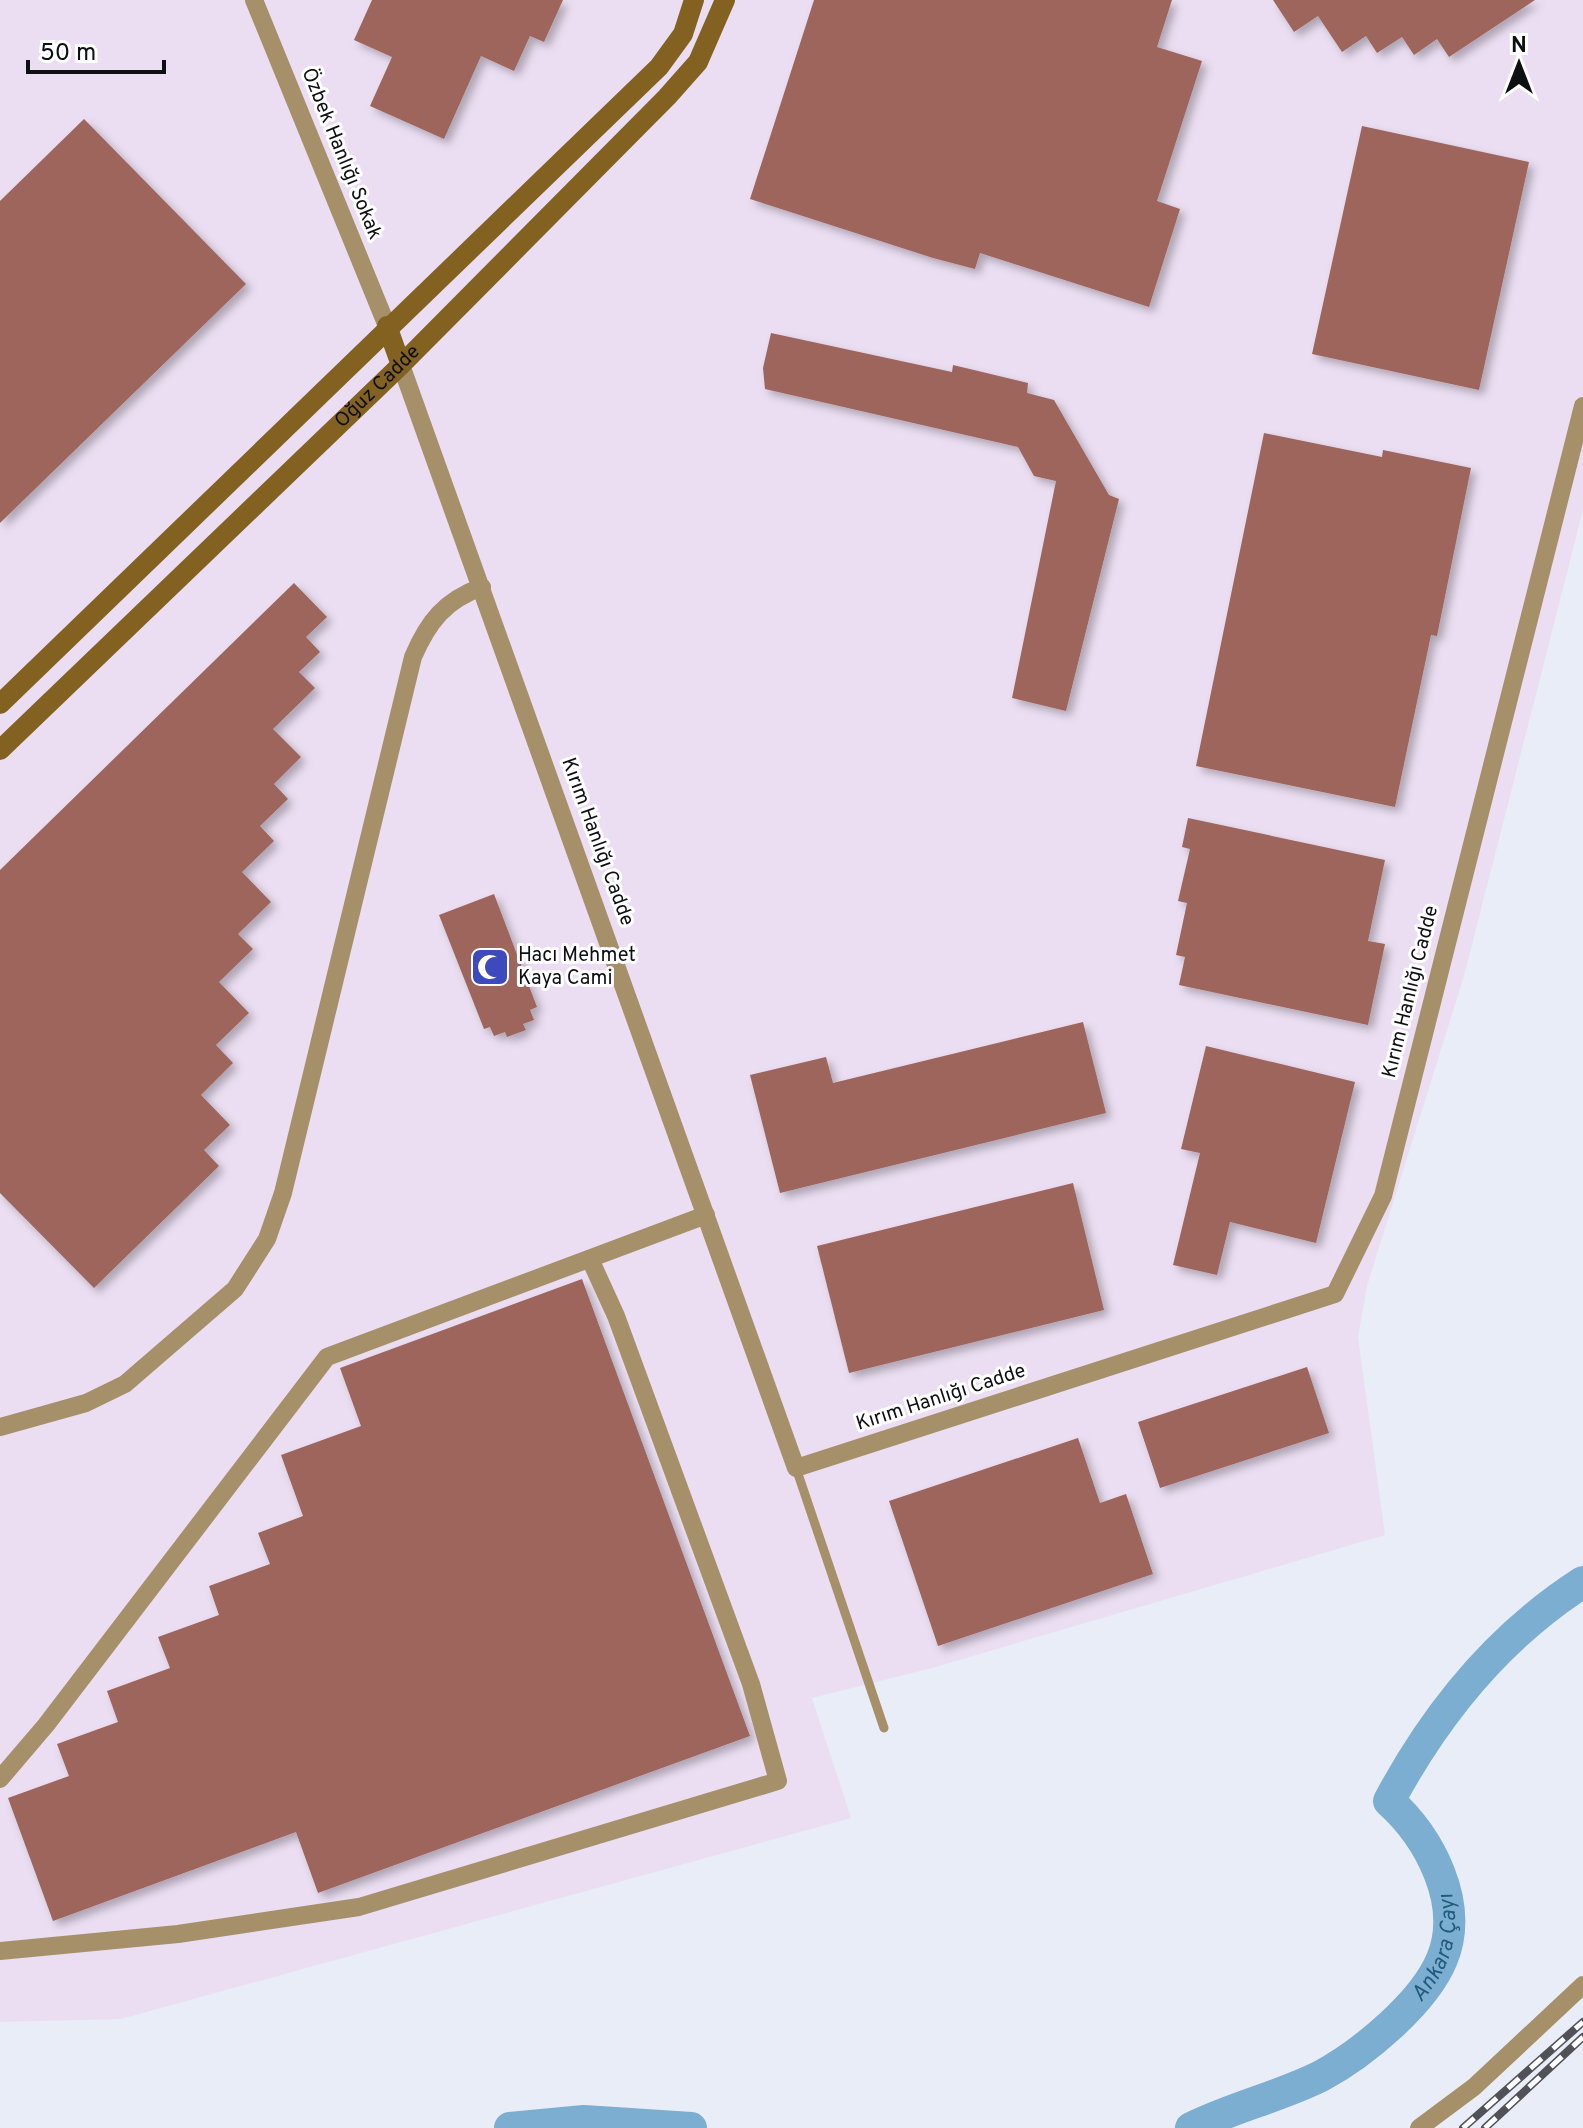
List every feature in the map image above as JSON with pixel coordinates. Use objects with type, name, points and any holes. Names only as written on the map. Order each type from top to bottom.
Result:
[{"type":"street","name":"Özbek Hanlığı Sokak","points":[[254,0],[387,326]]},
{"type":"street","name":"Oğuz Cadde","points":[[0,704],[387,326],[659,67],[683,34],[694,0]]},
{"type":"street","name":"Oğuz Cadde","points":[[0,750],[401,365],[667,97],[698,62],[725,0]]},
{"type":"street","points":[[387,326],[401,365]]},
{"type":"street","name":"Kırım Hanlığı Cadde","points":[[401,365],[796,1468],[1335,1294],[1383,1196],[1583,406]]},
{"type":"street","points":[[0,1427],[86,1403],[125,1384],[222,1302],[256,1260],[276,1217],[283,1193],[413,657],[440,611],[459,597],[482,587]]},
{"type":"street","points":[[0,1779],[56,1713],[327,1357],[706,1215]]},
{"type":"street","points":[[0,1951],[178,1934],[359,1907],[778,1781],[751,1684],[616,1316],[590,1259]]},
{"type":"street","points":[[1419,2128],[1474,2087],[1583,1985]]},
{"type":"lane","points":[[796,1468],[884,1728]]},
{"type":"shaded area","points":[[0,0],[1583,0],[1583,510],[1464,976],[1367,1286],[1358,1337],[1385,1535],[932,1668],[812,1698],[851,1818],[121,2019],[0,2022]]},
{"type":"building","points":[[372,0],[563,0],[544,42],[530,36],[514,71],[481,56],[444,139],[370,106],[392,57],[354,40]]},
{"type":"building","points":[[814,0],[1172,0],[1157,47],[1202,61],[1157,201],[1180,209],[1149,307],[980,253],[975,269],[933,258],[750,199]]},
{"type":"building","points":[[1273,0],[1535,0],[1449,57],[1437,39],[1414,55],[1402,37],[1377,53],[1366,36],[1342,52],[1318,16],[1294,32]]},
{"type":"building","points":[[84,119],[246,284],[0,523],[0,201]]},
{"type":"building","points":[[1362,126],[1529,162],[1479,390],[1312,354]]},
{"type":"building","points":[[771,333],[952,372],[953,365],[1028,383],[1027,393],[1054,400],[1109,495],[1119,499],[1066,711],[1012,698],[1056,481],[1034,476],[1018,447],[765,389],[763,368]]},
{"type":"building","points":[[1264,433],[1382,457],[1383,450],[1471,468],[1437,636],[1431,635],[1395,807],[1196,766]]},
{"type":"building","points":[[294,583],[327,617],[306,637],[320,652],[299,672],[315,688],[273,729],[301,757],[274,784],[288,799],[260,826],[274,841],[242,872],[271,902],[238,934],[253,949],[219,982],[249,1013],[216,1045],[233,1063],[201,1095],[230,1125],[204,1150],[219,1166],[94,1288],[0,1193],[0,870]]},
{"type":"building","points":[[1188,818],[1385,860],[1368,941],[1385,944],[1368,1025],[1179,985],[1185,957],[1176,955],[1187,903],[1178,901],[1190,849],[1182,847]]},
{"type":"building","name":"Hacı Mehmet Kaya Cami","points":[[494,894],[537,1007],[530,1010],[534,1020],[523,1024],[526,1030],[507,1037],[505,1032],[494,1036],[490,1027],[484,1029],[439,915]]},
{"type":"building","points":[[1083,1022],[1106,1113],[780,1193],[750,1075],[826,1057],[833,1083]]},
{"type":"building","points":[[1206,1046],[1355,1082],[1316,1243],[1230,1222],[1217,1275],[1173,1265],[1200,1153],[1181,1149]]},
{"type":"building","points":[[1073,1183],[1104,1310],[849,1373],[817,1246]]},
{"type":"building","points":[[582,1279],[750,1736],[318,1893],[296,1832],[53,1921],[8,1798],[69,1776],[57,1744],[118,1722],[107,1691],[170,1668],[158,1637],[219,1615],[209,1586],[270,1564],[258,1533],[303,1516],[281,1455],[361,1426],[340,1368]]},
{"type":"building","points":[[1307,1367],[1329,1433],[1160,1488],[1138,1422]]},
{"type":"building","points":[[1078,1438],[1100,1503],[1126,1494],[1153,1574],[938,1646],[889,1501]]},
{"type":"waterway","name":"Ankara Çayı","points":[[1191,2128],[1321,2076],[1373,2041],[1421,1993],[1442,1959],[1448,1938],[1446,1894],[1429,1852],[1404,1816],[1389,1801],[1427,1737],[1472,1679],[1524,1627],[1583,1582]]},
{"type":"waterway","name":"Ankara Çayı","points":[[510,2128],[584,2121],[691,2128]]},
{"type":"railway","points":[[1463,2128],[1583,2022]]},
{"type":"railway","points":[[1485,2128],[1583,2037]]},
{"type":"place","name":"Hacı Mehmet Kaya Cami","points":[[490,967]]}]
